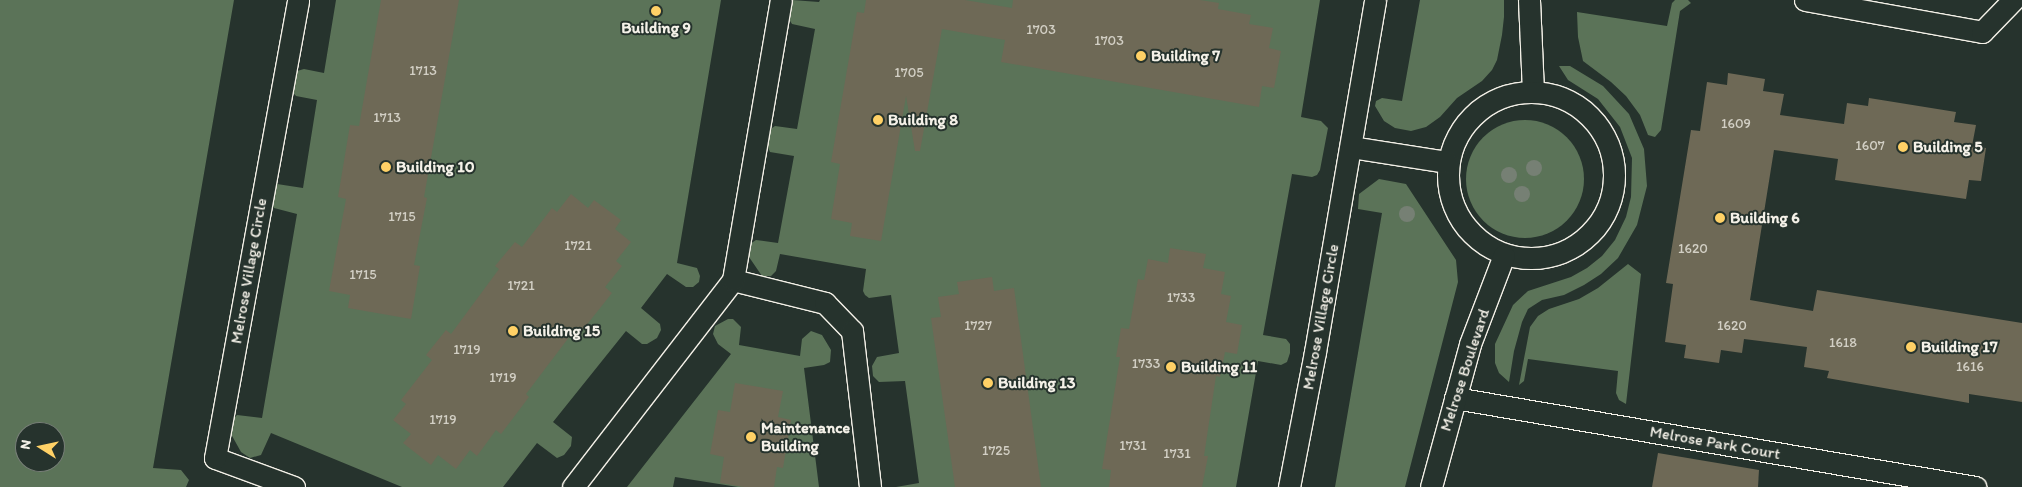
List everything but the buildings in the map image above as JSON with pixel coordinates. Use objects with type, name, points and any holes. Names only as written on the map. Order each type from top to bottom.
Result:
[{"type":"lane","name":"Melrose Village Circle","points":[[294,487],[215,458],[298,0]]},
{"type":"lane","points":[[573,487],[733,280],[781,0]]},
{"type":"lane","name":"Melrose Village Circle","points":[[1289,487],[1351,147],[1375,0]]},
{"type":"lane","points":[[1529,0],[1533,90]]},
{"type":"lane","points":[[1806,0],[1982,32],[2013,0]]},
{"type":"lane","points":[[1533,90],[1561,96],[1586,111],[1604,133],[1614,161],[1613,189],[1604,216],[1585,239],[1560,254],[1532,259],[1504,255],[1478,240],[1459,218],[1448,191],[1447,162],[1454,139],[1468,118],[1486,103],[1509,93],[1533,90]]},
{"type":"lane","points":[[1351,147],[1447,162]]},
{"type":"lane","name":"Melrose Boulevard","points":[[1431,487],[1470,344],[1504,255]]},
{"type":"lane","points":[[733,280],[825,303],[852,331],[870,487]]},
{"type":"lane","name":"Melrose Park Court","points":[[1455,398],[1975,487]]},
{"type":"green space","points":[[0,0],[234,0],[153,468],[181,470],[189,480],[186,487],[0,487]]},
{"type":"green space","points":[[336,0],[721,0],[677,263],[697,268],[700,276],[699,282],[693,287],[686,287],[667,274],[641,308],[660,324],[661,330],[657,338],[647,344],[642,344],[626,331],[553,422],[572,437],[571,446],[564,455],[557,458],[537,443],[503,487],[402,487],[271,433],[261,455],[250,458],[241,452],[231,434],[233,419],[237,415],[262,418],[297,214],[274,208],[271,204],[273,189],[277,184],[303,188],[317,100],[296,96],[290,89],[291,76],[297,71],[304,69],[324,73]]},
{"type":"green space","points":[[792,0],[819,2],[820,0],[1320,0],[1301,117],[1321,121],[1328,128],[1320,170],[1317,175],[1312,177],[1292,174],[1263,335],[1286,339],[1290,344],[1290,353],[1287,362],[1281,365],[1258,361],[1236,487],[896,487],[919,483],[905,381],[879,382],[873,376],[872,366],[877,357],[899,353],[891,295],[869,298],[865,295],[863,291],[866,269],[780,254],[776,271],[771,276],[762,276],[749,257],[750,244],[756,240],[778,243],[794,156],[770,152],[766,143],[768,131],[775,126],[797,129],[815,29],[792,24],[787,16]]},
{"type":"green space","points":[[1420,0],[1504,0],[1504,17],[1497,60],[1492,70],[1482,81],[1457,98],[1440,117],[1426,127],[1411,131],[1395,128],[1384,121],[1375,106],[1376,101],[1382,98],[1402,101]]},
{"type":"green space","points":[[1675,0],[1688,0],[1691,3],[1680,11],[1661,130],[1655,137],[1648,135],[1640,115],[1626,96],[1583,61],[1578,37],[1577,12],[1667,26],[1672,3]]},
{"type":"green space","points":[[1559,66],[1570,66],[1603,86],[1629,114],[1644,149],[1647,186],[1637,225],[1618,258],[1601,274],[1584,285],[1564,295],[1542,300],[1528,309],[1522,322],[1514,351],[1509,382],[1499,373],[1495,363],[1495,344],[1513,305],[1528,291],[1571,277],[1587,268],[1602,256],[1615,240],[1626,217],[1631,197],[1632,158],[1620,127],[1598,99],[1568,80]]},
{"type":"green space","points":[[1525,120],[1548,124],[1567,137],[1580,156],[1584,179],[1580,202],[1567,221],[1548,234],[1525,238],[1502,234],[1483,221],[1470,202],[1466,179],[1470,156],[1483,137],[1502,124]]},
{"type":"green space","points":[[1379,179],[1406,184],[1456,260],[1458,282],[1405,487],[1335,487],[1382,213],[1358,209],[1359,194]]},
{"type":"green space","points":[[1628,264],[1641,274],[1626,404],[1619,400],[1616,393],[1618,371],[1528,359],[1524,381],[1519,385],[1530,327],[1538,316],[1549,309],[1579,299],[1598,288]]},
{"type":"green space","points":[[728,319],[733,319],[741,327],[739,345],[800,356],[802,339],[811,331],[822,335],[831,350],[830,362],[824,365],[804,368],[819,487],[738,487],[675,477],[673,487],[627,487],[731,354],[718,344],[713,334],[715,326]]},
{"type":"place","name":"Building 9","points":[[656,11]]},
{"type":"place","name":"Building 7","points":[[1141,56]]},
{"type":"place","name":"Building 8","points":[[878,120]]},
{"type":"place","name":"Building 5","points":[[1903,147]]},
{"type":"place","name":"Building 10","points":[[386,167]]},
{"type":"place","name":"Building 6","points":[[1720,218]]},
{"type":"place","name":"Building 15","points":[[513,331]]},
{"type":"place","name":"Building 17","points":[[1911,347]]},
{"type":"place","name":"Building 11","points":[[1171,367]]},
{"type":"place","name":"Building 13","points":[[988,383]]},
{"type":"place","name":"Maintenance Building","points":[[751,437]]}]
